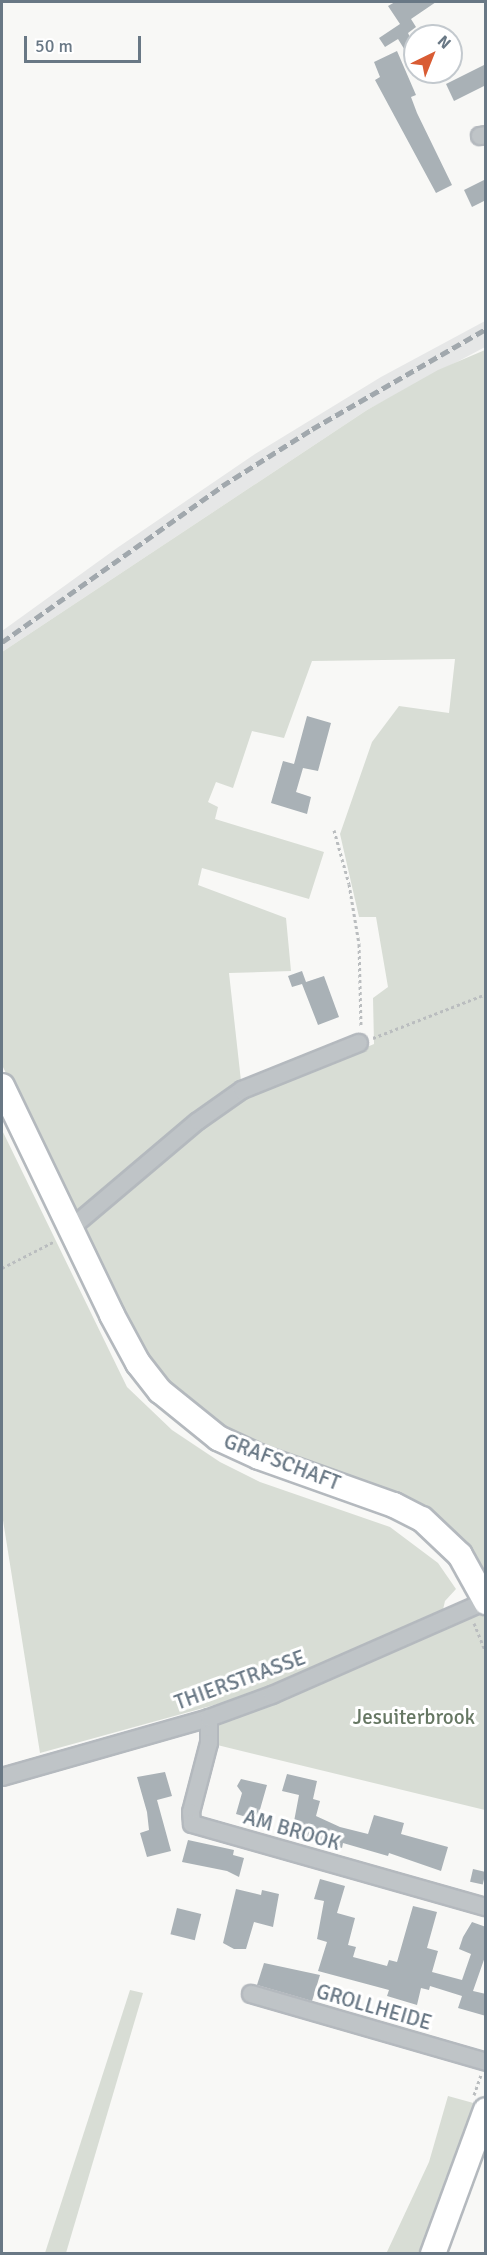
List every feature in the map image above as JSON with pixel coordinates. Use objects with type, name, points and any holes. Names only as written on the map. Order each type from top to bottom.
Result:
[{"type":"street","points":[[70,1229],[198,1121],[242,1090],[359,1043]]},
{"type":"street","name":"GRAFSCHAFT","points":[[2,1086],[70,1229],[138,1363],[183,1413],[218,1438],[259,1457],[368,1495],[422,1519],[460,1555],[485,1601]]},
{"type":"street","name":"THIERSTRASSE","points":[[2,1777],[209,1718],[272,1695],[485,1601]]},
{"type":"street","name":"AM BROOK","points":[[209,1718],[209,1743],[191,1812],[192,1824],[486,1907]]},
{"type":"street","name":"GROLLHEIDE","points":[[251,1994],[486,2062]]},
{"type":"street","points":[[433,2253],[486,2110]]},
{"type":"path","points":[[334,830],[350,884],[359,944],[363,1008],[359,1043],[486,994]]},
{"type":"path","points":[[2,1268],[46,1248]]},
{"type":"shaded area","points":[[485,321],[485,347],[367,410],[2,652],[2,631],[117,548],[255,454],[381,377]]},
{"type":"green space","points":[[485,350],[485,1571],[481,1573],[454,1533],[222,1433],[146,1361],[2,1065],[2,652],[367,410],[438,370]],"holes":[[[455,659],[449,713],[399,706],[372,742],[340,834],[359,917],[376,917],[388,987],[373,998],[374,1044],[243,1099],[229,973],[291,971],[286,918],[198,885],[202,868],[309,899],[324,852],[215,819],[218,807],[208,802],[216,782],[233,788],[252,731],[284,738],[312,661]]]},
{"type":"green space","points":[[2,1130],[127,1387],[172,1430],[220,1462],[260,1482],[390,1527],[438,1563],[456,1589],[445,1601],[442,1614],[272,1689],[40,1753],[2,1514]]},
{"type":"green space","name":"Jesuiterbrook","points":[[485,1611],[485,1810],[209,1743],[210,1725]]},
{"type":"green space","points":[[130,1990],[143,1993],[66,2253],[45,2253]]},
{"type":"green space","points":[[448,2096],[477,2104],[426,2253],[386,2254],[429,2162]]},
{"type":"building","points":[[395,2],[436,2],[411,19],[414,24],[403,24],[403,47],[398,39],[385,47],[379,38],[400,24],[388,6]]},
{"type":"building","points":[[397,51],[403,65],[403,84],[411,84],[416,95],[411,97],[417,113],[452,185],[436,193],[375,80],[380,77],[374,62]]},
{"type":"building","points":[[486,64],[486,85],[454,101],[446,84],[463,84],[463,76]]},
{"type":"building","points":[[486,179],[486,200],[472,207],[464,190]]},
{"type":"building","points":[[307,716],[331,723],[318,771],[303,768],[296,792],[311,797],[307,814],[271,803],[283,761],[294,764]]},
{"type":"building","points":[[302,971],[306,982],[324,976],[339,1017],[318,1025],[302,984],[292,987],[288,976]]},
{"type":"building","points":[[165,1772],[172,1796],[157,1800],[171,1851],[147,1857],[140,1833],[149,1830],[147,1812],[137,1777]]},
{"type":"building","points":[[287,1774],[317,1781],[313,1799],[320,1801],[316,1816],[340,1827],[368,1834],[374,1815],[404,1823],[401,1834],[448,1847],[441,1871],[389,1853],[388,1856],[343,1843],[342,1848],[292,1832],[299,1795],[282,1791]]},
{"type":"building","points":[[241,1779],[267,1785],[257,1820],[236,1814],[242,1793],[237,1786]]},
{"type":"building","points":[[188,1840],[234,1850],[233,1855],[244,1858],[239,1877],[227,1871],[182,1862]]},
{"type":"building","points":[[473,1869],[486,1872],[483,1885],[470,1882]]},
{"type":"building","points":[[320,1879],[345,1886],[337,1913],[355,1918],[348,1945],[356,1947],[353,1957],[387,1966],[389,1960],[397,1962],[413,1906],[437,1912],[427,1948],[438,1951],[432,1972],[462,1980],[471,1954],[459,1949],[463,1937],[472,1922],[486,1927],[486,1954],[473,1991],[486,1994],[486,2016],[458,2008],[462,1996],[430,1986],[429,1990],[421,1988],[417,2005],[387,1996],[389,1990],[318,1971],[327,1942],[317,1939],[324,1901],[314,1899]]},
{"type":"building","points":[[236,1889],[261,1895],[262,1890],[279,1894],[273,1927],[254,1922],[246,1949],[234,1949],[223,1943]]},
{"type":"building","points":[[177,1908],[201,1914],[195,1940],[170,1934]]},
{"type":"building","points":[[264,1963],[320,1975],[312,2001],[257,1985]]},
{"type":"railway","points":[[2,642],[222,486],[312,429],[486,329]]}]
